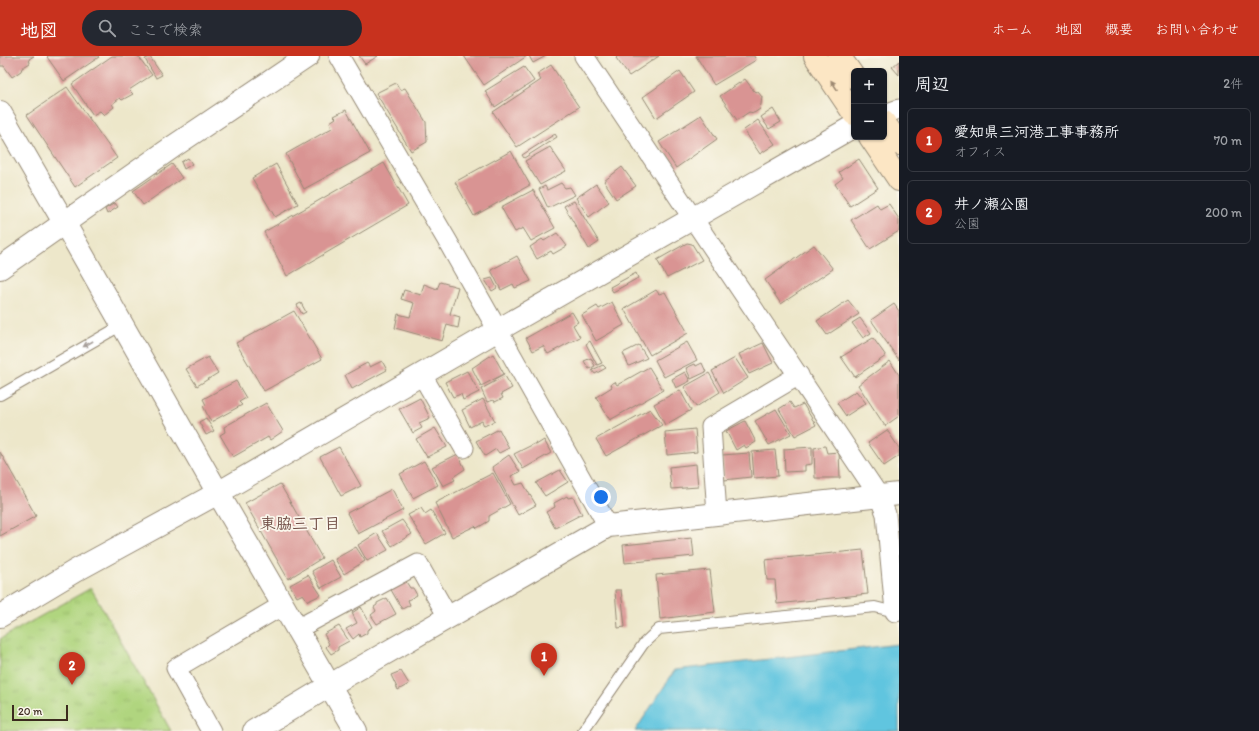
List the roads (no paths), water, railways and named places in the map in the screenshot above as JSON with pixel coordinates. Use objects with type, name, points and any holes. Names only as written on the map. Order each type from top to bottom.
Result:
[{"type":"main road","points":[[814,56],[851,110]]},
{"type":"main road","points":[[840,56],[851,72]]},
{"type":"main road","points":[[887,126],[899,144]]},
{"type":"main road","points":[[872,140],[899,180]]},
{"type":"street","points":[[0,268],[65,224],[174,146],[308,56]]},
{"type":"street","points":[[339,56],[498,330],[608,526]]},
{"type":"street","points":[[584,56],[799,375],[889,495],[886,514],[897,611]]},
{"type":"street","points":[[887,113],[899,109]]},
{"type":"street","points":[[0,112],[356,731]]},
{"type":"street","points":[[0,616],[75,571],[218,493],[498,330],[851,128]]},
{"type":"street","points":[[422,375],[464,448]]},
{"type":"street","points":[[717,514],[712,427],[799,375]]},
{"type":"street","points":[[254,731],[330,685],[608,526],[889,495]]},
{"type":"street","points":[[297,629],[418,564],[448,618]]},
{"type":"street","points":[[211,731],[176,668],[283,605]]},
{"type":"lane","points":[[0,395],[122,325]]},
{"type":"lane","points":[[583,731],[644,644],[659,629],[875,607],[897,611]]},
{"type":"water","points":[[899,644],[899,731],[635,731],[675,670]]},
{"type":"place","name":"愛知県三河港工事事務所","points":[[544,676]]},
{"type":"place","name":"井ノ瀬公園","points":[[72,685]]},
{"type":"district","name":"東脇三丁目","points":[[300,523]]}]
